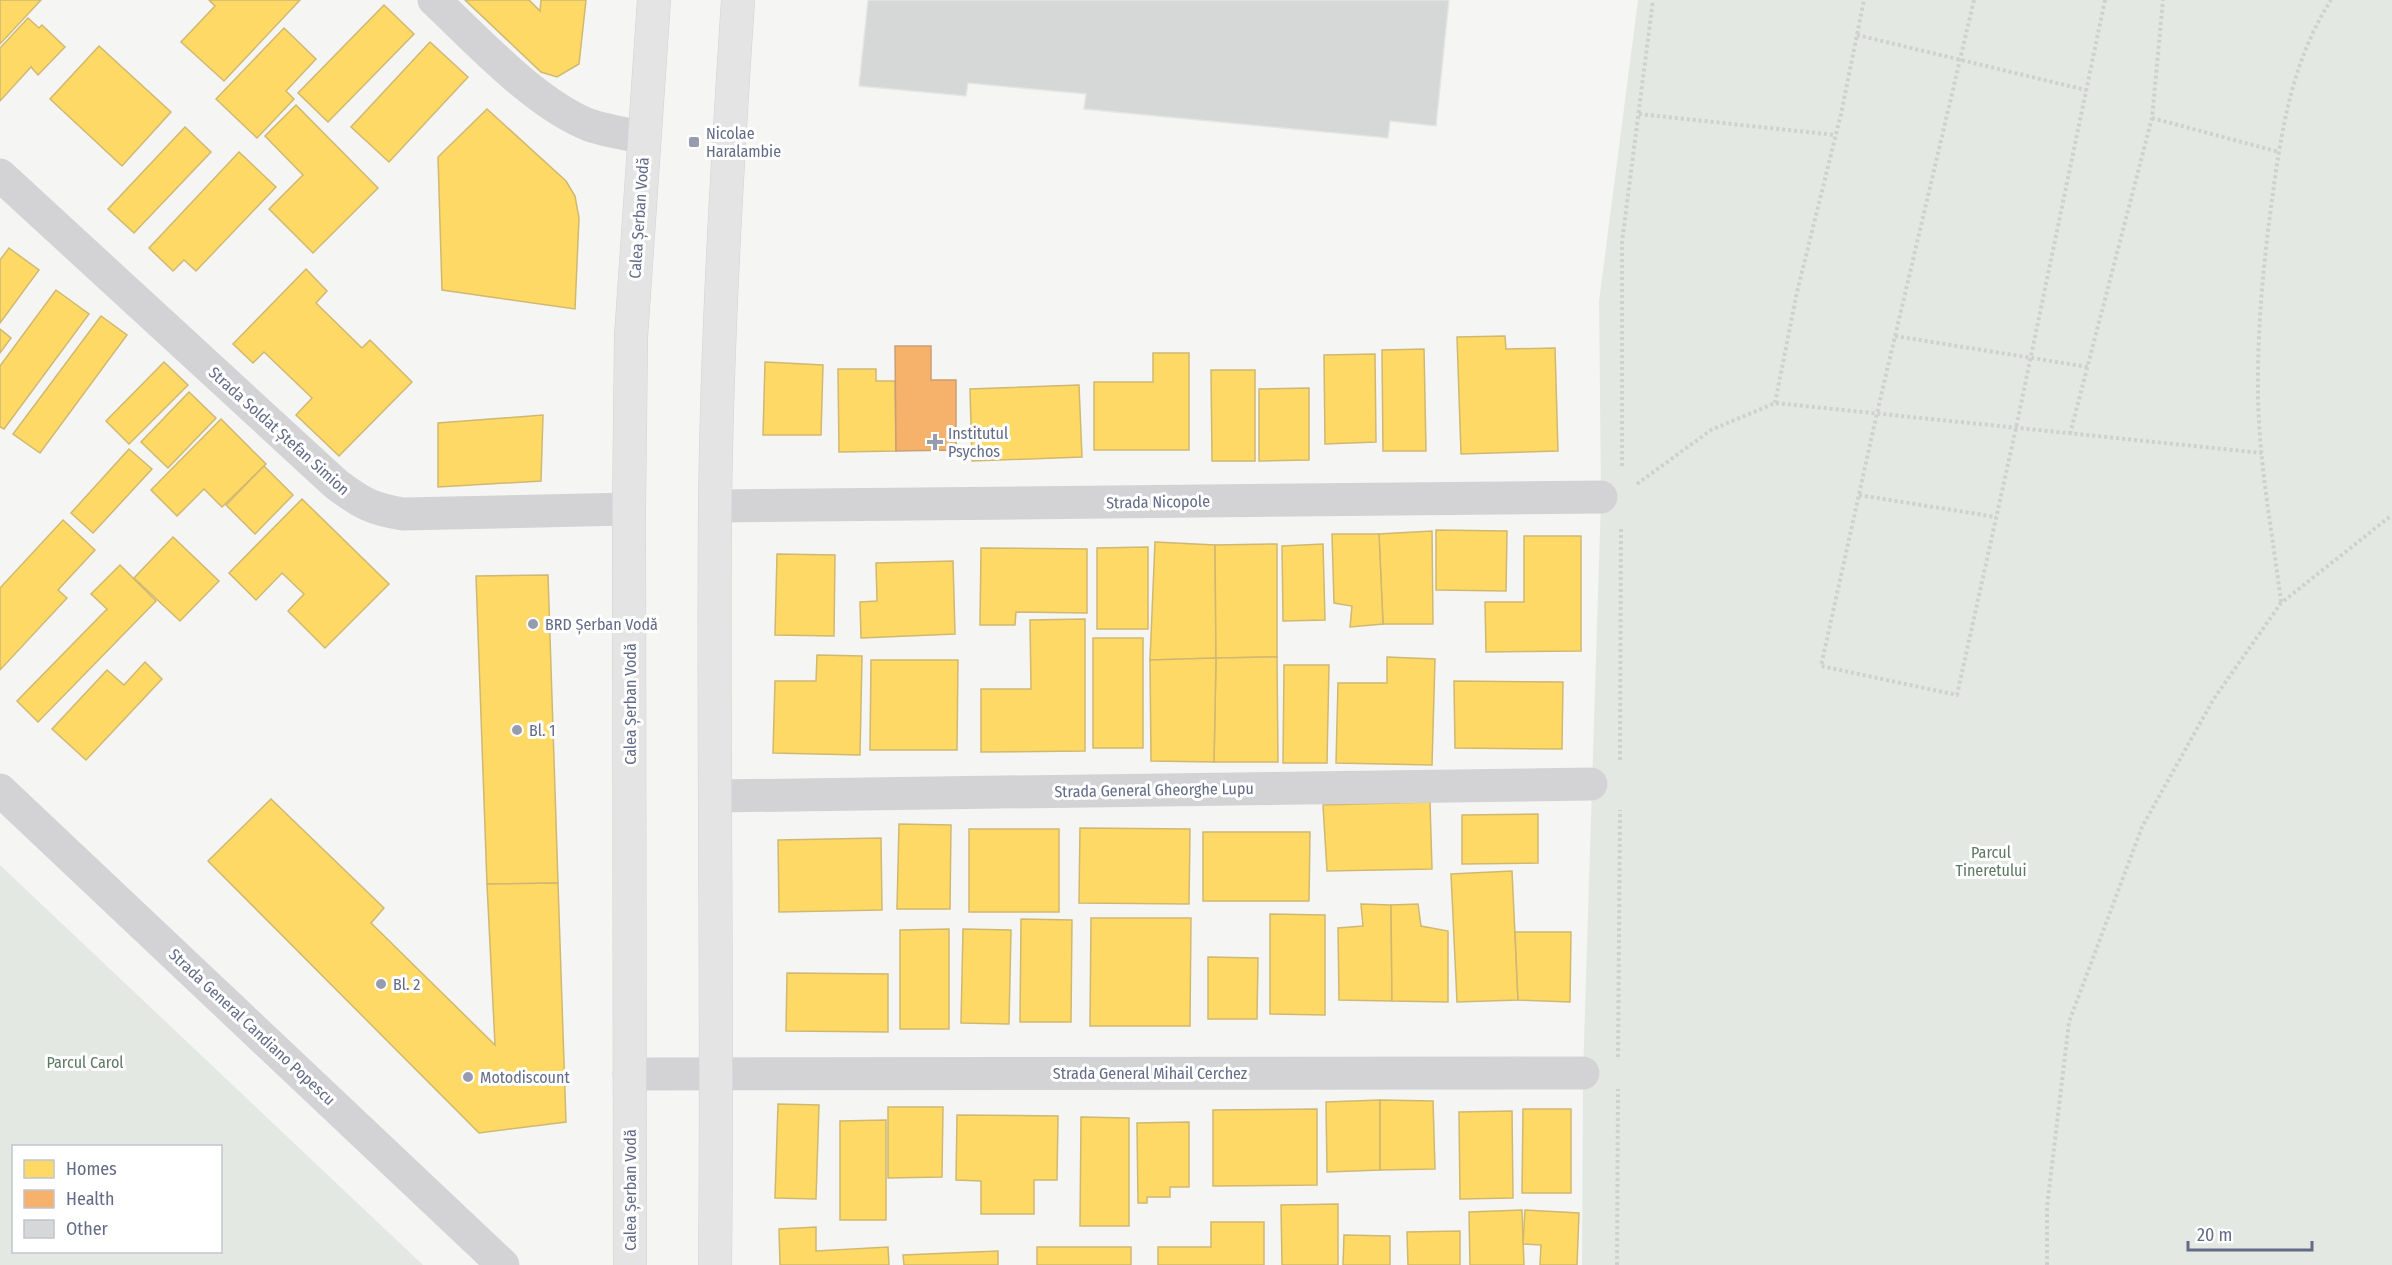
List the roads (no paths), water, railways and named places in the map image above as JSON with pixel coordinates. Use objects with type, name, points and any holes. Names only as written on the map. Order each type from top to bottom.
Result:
[{"type":"main road","name":"Calea Șerban Vodă","points":[[630,1265],[629,509],[631,337],[654,0]]},
{"type":"main road","points":[[715,1265],[716,506],[728,147],[738,0]]},
{"type":"street","points":[[434,0],[510,71],[562,110],[588,124],[612,132],[644,137]]},
{"type":"street","name":"Strada Soldat Ștefan Simion","points":[[0,175],[336,484],[358,501],[378,510],[403,513],[629,509]]},
{"type":"street","name":"Strada Nicopole","points":[[716,506],[1615,494]]},
{"type":"street","name":"Strada General Gheorghe Lupu","points":[[717,796],[1591,784]]},
{"type":"street","name":"Strada General Candiano Popescu","points":[[0,790],[503,1265]]},
{"type":"street","name":"Strada General Mihail Cerchez","points":[[629,1074],[1583,1073]]},
{"type":"place","name":"Nicolae Haralambie","points":[[694,142]]},
{"type":"place","name":"Institutul Psychos","points":[[935,442]]},
{"type":"place","name":"BRD Șerban Vodă","points":[[533,624]]},
{"type":"place","name":"Bl. 1","points":[[517,730]]},
{"type":"place","name":"Bl. 2","points":[[381,984]]},
{"type":"place","name":"Motodiscount","points":[[468,1077]]},
{"type":"park label","name":"Parcul Tineretului","points":[[1991,861]]},
{"type":"park label","name":"Parcul Carol","points":[[85,1062]]}]
